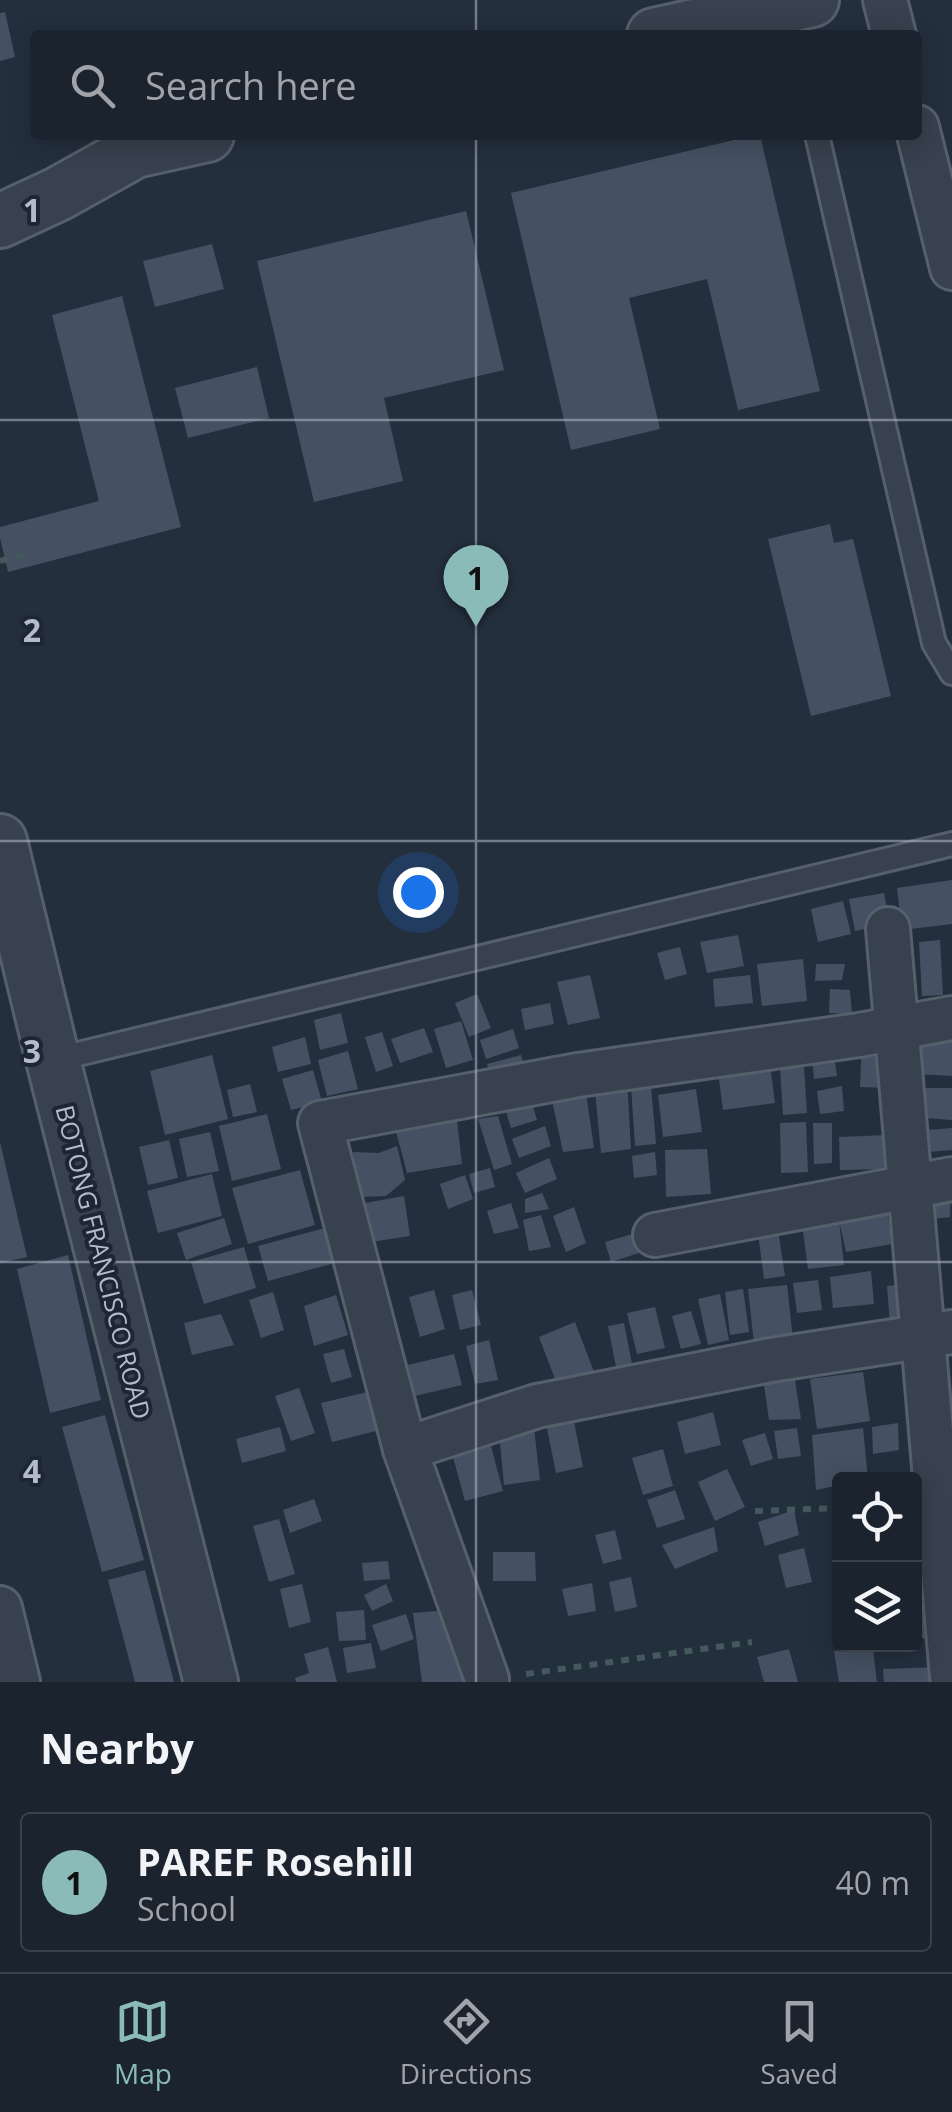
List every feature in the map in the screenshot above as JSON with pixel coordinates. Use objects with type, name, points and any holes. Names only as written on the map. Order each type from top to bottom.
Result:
[{"type":"street","points":[[885,0],[893,30]]},
{"type":"street","points":[[684,30],[798,11]]},
{"type":"street","points":[[0,221],[135,151],[184,140]]},
{"type":"street","points":[[920,140],[951,263]]},
{"type":"street","name":"BOTONG FRANCISCO ROAD","points":[[0,841],[211,1682]]},
{"type":"street","points":[[888,929],[910,1188],[938,1334],[952,1677]]},
{"type":"street","points":[[487,1679],[404,1449],[320,1122],[578,1075],[952,1018]]},
{"type":"street","points":[[655,1235],[952,1179]]},
{"type":"street","points":[[404,1449],[537,1406],[771,1360],[938,1334]]},
{"type":"street","points":[[0,1608],[18,1682]]},
{"type":"lane","points":[[818,140],[934,643],[952,673]]},
{"type":"lane","points":[[53,1060],[952,844]]},
{"type":"path","points":[[0,561],[33,552]]},
{"type":"path","points":[[755,1511],[832,1508]]},
{"type":"path","points":[[487,1679],[752,1642]]},
{"type":"building","points":[[5,12],[15,57],[0,61],[0,13]]},
{"type":"building","points":[[734,140],[761,140],[820,391],[738,410],[707,279],[629,298],[660,429],[571,450],[511,193]]},
{"type":"building","points":[[466,211],[504,370],[384,398],[403,481],[314,502],[257,261]]},
{"type":"building","points":[[212,244],[224,289],[155,307],[143,261]]},
{"type":"building","points":[[122,296],[181,527],[8,572],[0,527],[99,501],[52,315]]},
{"type":"building","points":[[257,367],[269,418],[188,438],[175,388]]},
{"type":"building","points":[[830,524],[834,543],[853,539],[891,696],[811,716],[768,539]]},
{"type":"building","points":[[952,880],[952,924],[902,930],[897,888]]},
{"type":"building","points":[[884,893],[890,924],[855,931],[849,899]]},
{"type":"building","points":[[843,901],[851,934],[818,942],[811,909]]},
{"type":"building","points":[[738,935],[744,966],[707,973],[700,942]]},
{"type":"building","points":[[940,940],[943,995],[922,996],[919,942]]},
{"type":"building","points":[[680,947],[687,974],[665,980],[657,953]]},
{"type":"building","points":[[803,959],[807,1001],[762,1006],[757,964]]},
{"type":"building","points":[[816,964],[845,964],[842,980],[815,981]]},
{"type":"building","points":[[590,975],[600,1018],[568,1025],[557,982]]},
{"type":"building","points":[[750,975],[753,1003],[715,1007],[713,979]]},
{"type":"building","points":[[830,989],[850,990],[852,1014],[829,1013]]},
{"type":"building","points":[[477,994],[491,1028],[469,1037],[455,1003]]},
{"type":"building","points":[[550,1003],[554,1024],[525,1030],[521,1009]]},
{"type":"building","points":[[341,1013],[348,1043],[320,1050],[314,1020]]},
{"type":"building","points":[[461,1021],[473,1060],[446,1068],[434,1029]]},
{"type":"building","points":[[424,1028],[433,1052],[400,1063],[391,1039]]},
{"type":"building","points":[[513,1029],[519,1048],[486,1059],[480,1040]]},
{"type":"building","points":[[919,1031],[952,1032],[952,1076],[916,1074]]},
{"type":"building","points":[[382,1032],[393,1066],[376,1072],[365,1037]]},
{"type":"building","points":[[305,1037],[311,1064],[278,1072],[272,1047]]},
{"type":"building","points":[[862,1039],[888,1040],[887,1088],[860,1087]]},
{"type":"building","points":[[833,1049],[837,1076],[814,1079],[811,1051]]},
{"type":"building","points":[[348,1051],[358,1089],[327,1096],[318,1060]]},
{"type":"building","points":[[212,1055],[228,1119],[165,1135],[150,1071]]},
{"type":"building","points":[[521,1055],[526,1072],[492,1080],[487,1064]]},
{"type":"building","points":[[770,1065],[775,1103],[723,1110],[718,1072]]},
{"type":"building","points":[[804,1067],[807,1113],[783,1115],[780,1068]]},
{"type":"building","points":[[313,1070],[322,1102],[291,1110],[282,1079]]},
{"type":"building","points":[[627,1079],[631,1149],[601,1153],[594,1081]]},
{"type":"building","points":[[250,1084],[257,1112],[233,1117],[227,1090]]},
{"type":"building","points":[[651,1085],[656,1144],[635,1146],[631,1086]]},
{"type":"building","points":[[585,1086],[594,1148],[563,1152],[550,1091]]},
{"type":"building","points":[[842,1086],[844,1111],[820,1114],[817,1091]]},
{"type":"building","points":[[527,1088],[537,1120],[511,1128],[501,1096]]},
{"type":"building","points":[[922,1088],[952,1088],[952,1120],[925,1118]]},
{"type":"building","points":[[696,1089],[702,1132],[663,1137],[658,1095]]},
{"type":"building","points":[[456,1113],[462,1164],[407,1173],[394,1124]]},
{"type":"building","points":[[267,1114],[281,1169],[232,1181],[219,1126]]},
{"type":"building","points":[[498,1116],[512,1164],[494,1170],[478,1119]]},
{"type":"building","points":[[806,1122],[808,1172],[781,1173],[780,1123]]},
{"type":"building","points":[[813,1123],[832,1123],[832,1163],[814,1164]]},
{"type":"building","points":[[545,1126],[551,1146],[519,1158],[512,1139]]},
{"type":"building","points":[[952,1128],[952,1150],[928,1152],[927,1130]]},
{"type":"building","points":[[210,1132],[219,1171],[187,1177],[179,1139]]},
{"type":"building","points":[[887,1135],[888,1169],[840,1170],[839,1137]]},
{"type":"building","points":[[169,1140],[178,1178],[148,1185],[139,1147]]},
{"type":"building","points":[[0,1142],[27,1257],[0,1263]]},
{"type":"building","points":[[397,1146],[405,1180],[386,1196],[359,1197],[353,1152],[379,1153]]},
{"type":"building","points":[[707,1149],[711,1194],[666,1197],[665,1150]]},
{"type":"building","points":[[655,1152],[657,1175],[634,1178],[632,1156]]},
{"type":"building","points":[[549,1158],[557,1179],[525,1193],[516,1173]]},
{"type":"building","points":[[490,1168],[495,1187],[474,1193],[469,1174]]},
{"type":"building","points":[[300,1170],[315,1225],[248,1244],[232,1188]]},
{"type":"building","points":[[212,1174],[222,1216],[158,1233],[147,1191]]},
{"type":"building","points":[[465,1175],[473,1199],[448,1209],[440,1184]]},
{"type":"building","points":[[951,1186],[950,1217],[932,1219],[929,1188]]},
{"type":"building","points":[[542,1193],[549,1209],[525,1213],[525,1199]]},
{"type":"building","points":[[404,1196],[410,1236],[371,1242],[365,1203]]},
{"type":"building","points":[[886,1202],[892,1244],[846,1252],[836,1207]]},
{"type":"building","points":[[511,1203],[519,1228],[494,1234],[487,1211]]},
{"type":"building","points":[[574,1207],[586,1243],[566,1252],[553,1216]]},
{"type":"building","points":[[541,1215],[551,1247],[529,1251],[523,1220]]},
{"type":"building","points":[[224,1218],[232,1244],[186,1260],[177,1233]]},
{"type":"building","points":[[839,1220],[844,1265],[808,1269],[802,1224]]},
{"type":"building","points":[[325,1228],[335,1263],[268,1281],[258,1246]]},
{"type":"building","points":[[778,1230],[785,1276],[764,1279],[758,1233]]},
{"type":"building","points":[[636,1233],[642,1252],[611,1262],[605,1242]]},
{"type":"building","points":[[244,1247],[256,1288],[204,1304],[191,1262]]},
{"type":"building","points":[[68,1255],[101,1400],[50,1413],[17,1269]]},
{"type":"building","points":[[871,1271],[874,1304],[833,1308],[830,1277]]},
{"type":"building","points":[[818,1280],[822,1310],[797,1313],[793,1283]]},
{"type":"building","points":[[913,1283],[914,1323],[890,1324],[887,1286]]},
{"type":"building","points":[[787,1285],[793,1339],[754,1343],[748,1289]]},
{"type":"building","points":[[743,1289],[749,1332],[730,1335],[725,1292]]},
{"type":"building","points":[[434,1290],[445,1329],[420,1337],[409,1297]]},
{"type":"building","points":[[472,1290],[481,1325],[460,1330],[452,1295]]},
{"type":"building","points":[[273,1292],[284,1330],[261,1338],[249,1300]]},
{"type":"building","points":[[720,1294],[729,1340],[708,1345],[698,1299]]},
{"type":"building","points":[[336,1295],[348,1335],[314,1346],[304,1306]]},
{"type":"building","points":[[655,1307],[665,1348],[637,1354],[627,1313]]},
{"type":"building","points":[[691,1311],[701,1344],[681,1349],[672,1316]]},
{"type":"building","points":[[221,1314],[234,1345],[192,1355],[184,1323]]},
{"type":"building","points":[[575,1322],[594,1372],[558,1387],[539,1337]]},
{"type":"building","points":[[624,1323],[632,1364],[616,1367],[608,1326]]},
{"type":"building","points":[[489,1340],[498,1380],[475,1384],[466,1346]]},
{"type":"building","points":[[344,1349],[352,1377],[331,1383],[323,1354]]},
{"type":"building","points":[[454,1354],[462,1385],[415,1396],[408,1365]]},
{"type":"building","points":[[793,1368],[801,1419],[769,1420],[762,1370]]},
{"type":"building","points":[[863,1372],[870,1421],[817,1429],[810,1379]]},
{"type":"building","points":[[299,1388],[315,1433],[291,1441],[275,1396]]},
{"type":"building","points":[[376,1390],[384,1429],[332,1442],[321,1403]]},
{"type":"building","points":[[713,1412],[721,1445],[685,1454],[677,1422]]},
{"type":"building","points":[[105,1415],[144,1560],[102,1572],[62,1427]]},
{"type":"building","points":[[574,1422],[583,1467],[556,1473],[547,1428]]},
{"type":"building","points":[[898,1423],[899,1450],[873,1454],[872,1427]]},
{"type":"building","points":[[280,1427],[286,1451],[242,1463],[236,1439]]},
{"type":"building","points":[[534,1428],[540,1480],[504,1485],[499,1432]]},
{"type":"building","points":[[797,1428],[801,1456],[778,1459],[774,1431]]},
{"type":"building","points":[[863,1428],[867,1472],[832,1472],[832,1487],[816,1490],[812,1435]]},
{"type":"building","points":[[765,1433],[773,1459],[751,1466],[742,1440]]},
{"type":"building","points":[[488,1435],[503,1491],[465,1501],[450,1446]]},
{"type":"building","points":[[663,1449],[673,1486],[643,1495],[632,1458]]},
{"type":"building","points":[[727,1469],[745,1507],[715,1521],[698,1482]]},
{"type":"building","points":[[675,1490],[685,1519],[657,1528],[647,1500]]},
{"type":"building","points":[[314,1499],[322,1521],[290,1533],[283,1510]]},
{"type":"building","points":[[794,1510],[799,1535],[765,1546],[758,1522]]},
{"type":"building","points":[[279,1519],[295,1574],[269,1582],[253,1526]]},
{"type":"building","points":[[714,1527],[718,1551],[675,1569],[662,1545]]},
{"type":"building","points":[[615,1530],[622,1559],[603,1564],[595,1535]]},
{"type":"building","points":[[804,1548],[812,1582],[786,1588],[778,1555]]},
{"type":"building","points":[[493,1552],[535,1552],[536,1581],[493,1581]]},
{"type":"building","points":[[388,1561],[390,1579],[364,1581],[362,1563]]},
{"type":"building","points":[[145,1570],[174,1682],[135,1682],[108,1580]]},
{"type":"building","points":[[631,1577],[637,1607],[615,1612],[609,1582]]},
{"type":"building","points":[[592,1583],[596,1611],[568,1616],[562,1589]]},
{"type":"building","points":[[302,1584],[311,1622],[289,1628],[280,1589]]},
{"type":"building","points":[[386,1584],[393,1601],[372,1611],[364,1595]]},
{"type":"building","points":[[934,1606],[933,1637],[922,1638],[922,1607]]},
{"type":"building","points":[[461,1609],[467,1682],[422,1682],[413,1613]]},
{"type":"building","points":[[364,1610],[366,1640],[339,1641],[336,1612]]},
{"type":"building","points":[[406,1614],[414,1639],[381,1651],[372,1625]]},
{"type":"building","points":[[371,1643],[376,1668],[347,1673],[343,1648]]},
{"type":"building","points":[[328,1647],[337,1682],[296,1682],[295,1678],[309,1673],[304,1654]]},
{"type":"building","points":[[789,1649],[798,1682],[764,1682],[757,1657]]},
{"type":"building","points":[[834,1652],[873,1652],[877,1682],[839,1682]]},
{"type":"building","points":[[940,1667],[941,1682],[884,1682],[883,1669]]},
{"type":"place","name":"PAREF Rosehill","points":[[476,627]]}]
